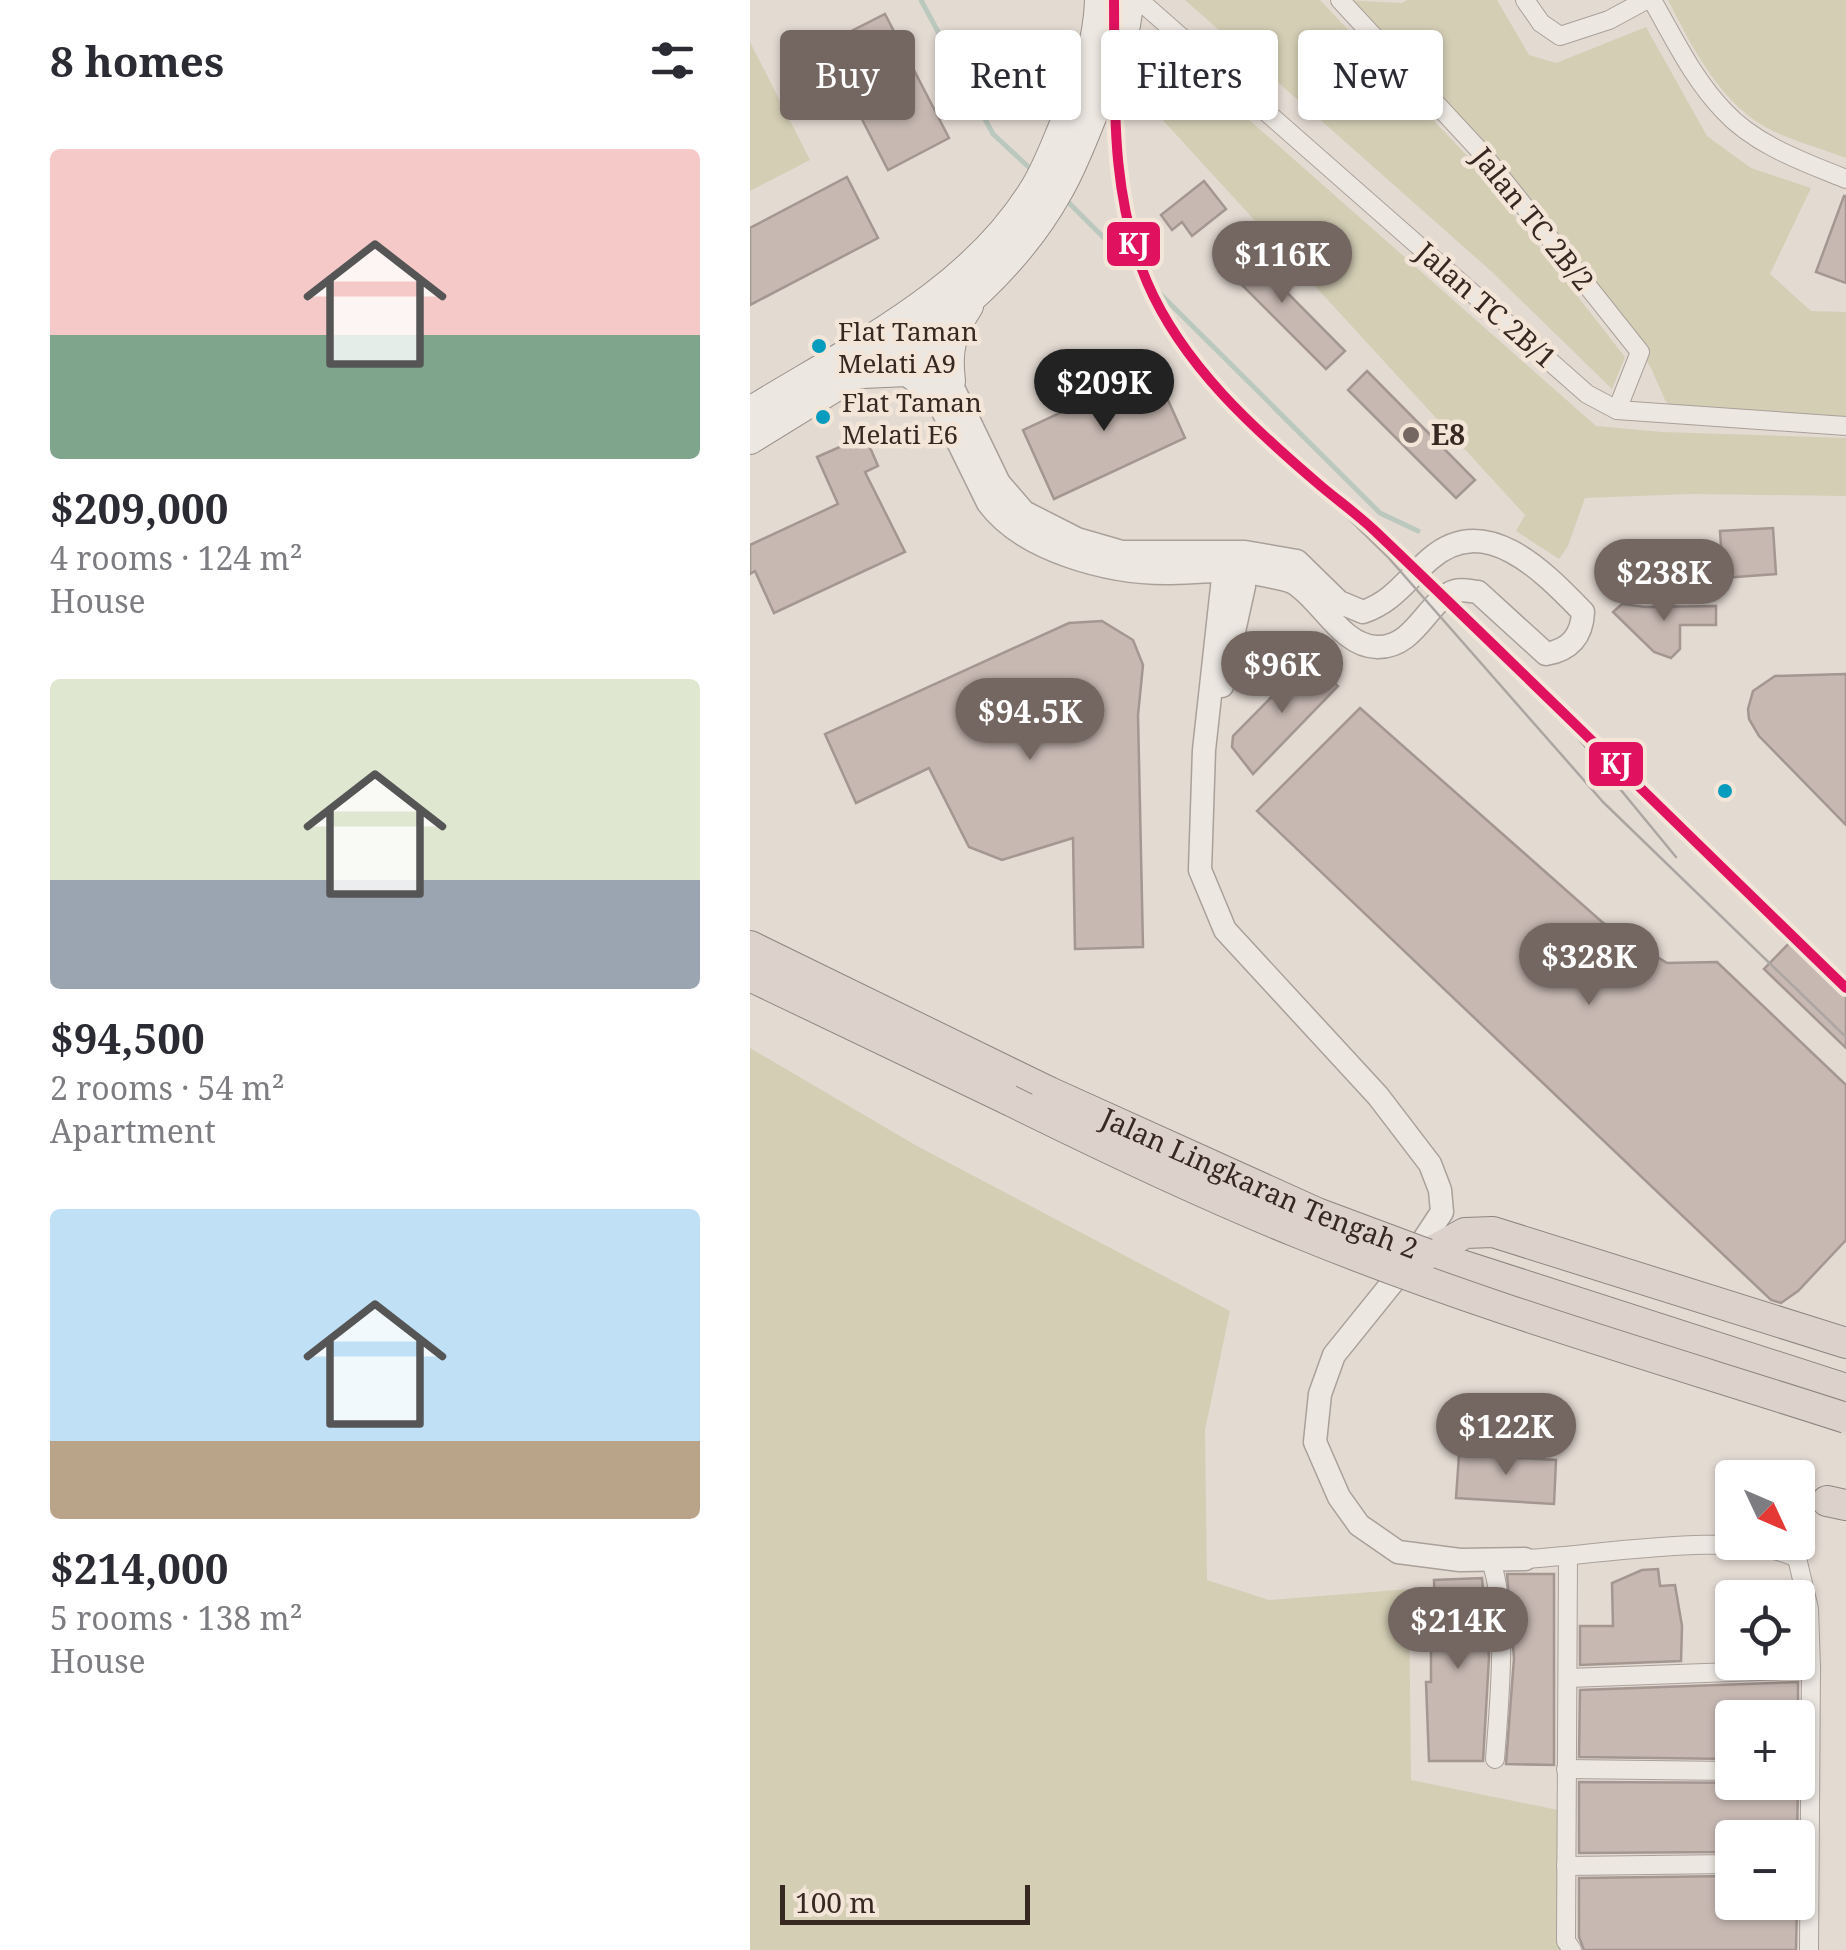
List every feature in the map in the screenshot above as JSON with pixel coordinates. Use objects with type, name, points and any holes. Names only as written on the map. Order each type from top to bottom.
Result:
[{"type":"highway","points":[[750,930],[830,985]]},
{"type":"highway","name":"Jalan Lingkaran Tengah 2","points":[[750,946],[1046,1091],[1299,1206],[1428,1254],[1846,1388]]},
{"type":"highway","name":"Jalan Lingkaran Tengah 2","points":[[752,978],[1129,1159],[1302,1235],[1525,1314],[1846,1418]]},
{"type":"highway","points":[[1428,1254],[1465,1233],[1493,1232],[1846,1342]]},
{"type":"main road","points":[[750,440],[856,375],[912,326],[1050,183],[1082,84],[1098,24],[1099,0]]},
{"type":"main road","points":[[856,375],[907,372],[943,386],[951,338],[975,297],[1014,254],[1110,75],[1139,4]]},
{"type":"main road","points":[[750,412],[975,297]]},
{"type":"street","name":"Jalan TC 2B/2","points":[[1340,0],[1481,152],[1640,352],[1617,410]]},
{"type":"street","points":[[1525,0],[1541,24],[1560,36],[1609,20],[1649,0],[1694,74],[1725,114],[1753,136],[1846,179]]},
{"type":"street","name":"Jalan TC 2B/1","points":[[1139,4],[1587,394],[1617,410],[1846,426]]},
{"type":"street","points":[[912,326],[943,386],[988,502],[998,516],[1038,545],[1145,573],[1235,562],[1297,561],[1340,602],[1363,612],[1384,604],[1433,556],[1456,544],[1478,542],[1508,547],[1529,560],[1583,612],[1582,626],[1562,651],[1546,654],[1478,592],[1463,590],[1452,592],[1406,637],[1393,645],[1375,648],[1356,641],[1293,582],[1235,562]]},
{"type":"street","points":[[1235,562],[1230,655],[1204,750],[1200,870],[1225,930],[1378,1096],[1430,1164],[1440,1190],[1442,1212],[1409,1262],[1334,1355],[1320,1394],[1315,1442],[1339,1497],[1359,1525],[1398,1552],[1460,1560],[1724,1546],[1781,1550],[1797,1558],[1803,1580]]},
{"type":"street","points":[[1568,1557],[1566,1940],[1572,1950]]},
{"type":"street","points":[[1490,1559],[1497,1576],[1501,1678],[1495,1759]]},
{"type":"street","points":[[1568,1678],[1715,1673]]},
{"type":"street","points":[[1566,1769],[1715,1771]]},
{"type":"street","points":[[1566,1866],[1715,1864]]},
{"type":"street","points":[[1807,1920],[1809,1950]]},
{"type":"shaded area","points":[[1185,0],[1320,0],[1348,30],[1298,30],[1298,100],[1278,82],[1278,30],[1219,30]]},
{"type":"shaded area","points":[[1344,0],[1497,0],[1529,55],[1556,63],[1646,27],[1707,136],[1751,168],[1811,188],[1770,274],[1811,311],[1846,312],[1846,422],[1680,417],[1665,400],[1651,368],[1619,316],[1443,114],[1443,30],[1370,30]]},
{"type":"shaded area","points":[[1668,0],[1846,0],[1846,158],[1773,131],[1738,107],[1710,74]]},
{"type":"shaded area","points":[[750,42],[780,101],[780,120],[790,120],[810,160],[750,191]]},
{"type":"shaded area","points":[[1163,120],[1249,120],[1596,426],[1846,438],[1846,496],[1692,494],[1585,498],[1568,546],[1559,559],[1516,531],[1525,515]]},
{"type":"shaded area","points":[[1320,120],[1433,120],[1471,160],[1625,357],[1612,389],[1492,272]]},
{"type":"shaded area","points":[[750,1048],[917,1146],[1230,1311],[1205,1430],[1207,1580],[1269,1600],[1409,1589],[1411,1780],[1563,1811],[1561,1950],[750,1950]]},
{"type":"building","points":[[885,14],[893,30],[854,30]]},
{"type":"building","points":[[915,72],[935,111],[935,120],[940,120],[949,138],[888,170],[862,120],[915,120]]},
{"type":"building","points":[[847,177],[878,238],[750,305],[750,228]]},
{"type":"building","points":[[1204,181],[1226,209],[1192,236],[1182,222],[1172,230],[1161,215]]},
{"type":"building","points":[[1846,196],[1846,283],[1816,272]]},
{"type":"building","points":[[1238,243],[1345,351],[1326,369],[1219,262]]},
{"type":"building","points":[[1154,369],[1185,438],[1054,499],[1023,430]]},
{"type":"building","name":"E8","points":[[1367,371],[1475,480],[1456,498],[1348,390]]},
{"type":"building","points":[[865,436],[878,466],[865,472],[905,552],[774,613],[755,571],[750,574],[750,545],[838,504],[817,457]]},
{"type":"building","points":[[1773,528],[1776,574],[1723,578],[1720,531]]},
{"type":"building","points":[[1665,551],[1665,558],[1689,557],[1690,579],[1615,581],[1614,552]]},
{"type":"building","points":[[1622,604],[1716,606],[1716,625],[1680,625],[1680,649],[1671,658],[1654,652],[1613,612]]},
{"type":"building","points":[[1102,621],[1133,640],[1143,665],[1138,715],[1143,947],[1075,949],[1073,838],[1002,860],[969,847],[929,768],[856,803],[825,734],[1069,623]]},
{"type":"building","points":[[1307,661],[1338,686],[1253,774],[1232,747],[1233,736]]},
{"type":"building","points":[[1846,674],[1846,825],[1759,736],[1748,709],[1753,691],[1775,676]]},
{"type":"building","points":[[1360,708],[1602,922],[1667,963],[1717,962],[1846,1085],[1846,1240],[1798,1291],[1781,1303],[1771,1300],[1257,811]]},
{"type":"building","points":[[1799,933],[1846,978],[1846,1048],[1764,969]]},
{"type":"building","points":[[1493,1450],[1519,1452],[1519,1458],[1556,1460],[1554,1504],[1456,1498],[1459,1455],[1492,1457]]},
{"type":"building","points":[[1658,1569],[1660,1586],[1675,1585],[1682,1626],[1681,1661],[1580,1665],[1580,1626],[1613,1626],[1612,1583],[1642,1570]]},
{"type":"building","points":[[1507,1574],[1554,1574],[1554,1765],[1506,1764],[1514,1658]]},
{"type":"building","points":[[1482,1578],[1489,1657],[1483,1761],[1429,1761],[1426,1682],[1431,1682],[1431,1640],[1427,1615],[1435,1615],[1434,1580]]},
{"type":"building","points":[[1798,1682],[1798,1700],[1715,1700],[1715,1759],[1579,1757],[1580,1690]]},
{"type":"building","points":[[1579,1782],[1715,1783],[1715,1800],[1798,1800],[1797,1820],[1715,1820],[1715,1852],[1579,1853]]},
{"type":"building","points":[[1715,1876],[1715,1920],[1797,1920],[1796,1950],[1584,1950],[1579,1937],[1579,1878]]},
{"type":"waterway","points":[[921,0],[993,134],[1034,172]]},
{"type":"waterway","points":[[1065,199],[1380,513],[1418,531]]},
{"type":"tram line","points":[[1296,467],[1387,556],[1603,802],[1846,1037]]},
{"type":"tram line","points":[[1506,655],[1676,857]]},
{"type":"transit line","name":"KJ","points":[[1114,0],[1115,108],[1126,213],[1147,282],[1180,341],[1247,419],[1375,531],[1846,988]]},
{"type":"place","name":"Flat Taman Melati A9","points":[[819,346]]},
{"type":"place","name":"Flat Taman Melati E6","points":[[823,417]]},
{"type":"place","name":"E8","points":[[1411,435]]}]
